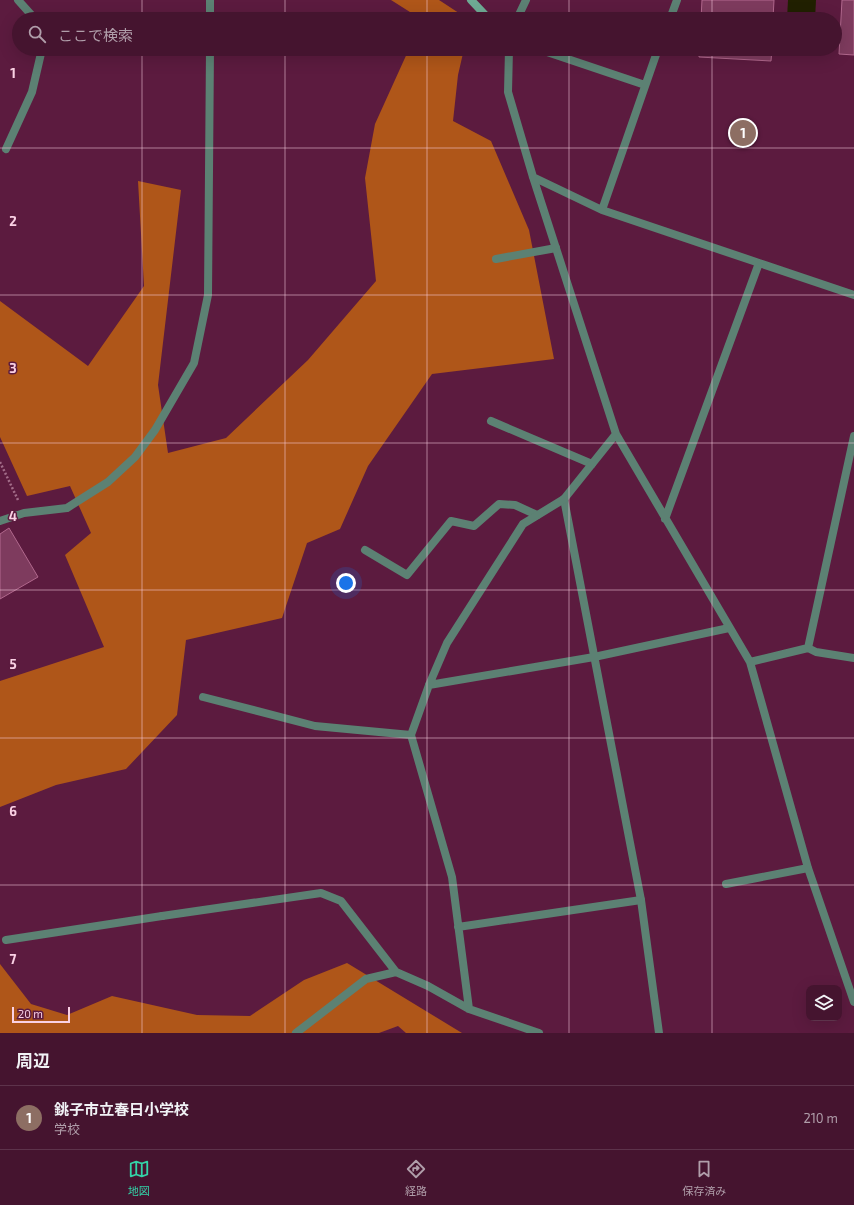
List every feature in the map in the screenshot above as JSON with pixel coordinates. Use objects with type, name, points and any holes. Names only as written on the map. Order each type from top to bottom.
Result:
[{"type":"street","points":[[18,0],[29,12]]},
{"type":"street","points":[[210,0],[210,12]]},
{"type":"street","points":[[470,0],[482,12]]},
{"type":"street","points":[[520,12],[526,0]]},
{"type":"street","points":[[672,12],[676,0]]},
{"type":"street","points":[[6,149],[32,92],[40,56]]},
{"type":"street","points":[[0,521],[24,513],[67,508],[108,482],[135,457],[155,430],[194,363],[208,295],[210,56]]},
{"type":"street","points":[[509,56],[508,92],[533,177],[616,434],[750,662],[808,868],[854,1002]]},
{"type":"street","points":[[559,56],[645,85]]},
{"type":"street","points":[[602,210],[655,56]]},
{"type":"street","points":[[533,177],[602,210],[854,295]]},
{"type":"street","points":[[496,259],[556,248]]},
{"type":"street","points":[[665,519],[759,263]]},
{"type":"street","points":[[490,422],[592,464]]},
{"type":"street","points":[[469,1009],[452,877],[411,735],[447,643],[523,524],[564,499],[616,434]]},
{"type":"street","points":[[808,648],[854,436]]},
{"type":"street","points":[[564,499],[641,900],[659,1033]]},
{"type":"street","points":[[365,550],[407,575],[451,521],[474,526],[499,504],[515,505],[537,515]]},
{"type":"street","points":[[430,685],[594,657],[729,628]]},
{"type":"street","points":[[750,662],[808,648],[816,652],[854,658]]},
{"type":"street","points":[[203,696],[315,726],[411,735]]},
{"type":"street","points":[[726,884],[808,868]]},
{"type":"street","points":[[6,940],[321,893],[341,901],[396,972],[428,986],[469,1009],[539,1033]]},
{"type":"street","points":[[458,927],[641,900]]},
{"type":"street","points":[[296,1033],[366,979],[396,972]]},
{"type":"path","points":[[0,462],[24,513]]},
{"type":"shaded area","points":[[391,0],[439,0],[457,12],[410,12]]},
{"type":"shaded area","points":[[788,0],[816,0],[815,12],[787,12]]},
{"type":"shaded area","points":[[406,56],[462,56],[458,75],[453,121],[491,141],[529,230],[554,359],[432,374],[368,466],[340,529],[307,543],[282,618],[186,640],[177,715],[126,769],[56,785],[0,807],[0,681],[104,647],[65,555],[91,533],[70,486],[27,496],[0,437],[0,301],[88,366],[144,286],[138,181],[181,190],[158,385],[168,453],[226,438],[308,360],[376,281],[365,178],[375,124]]},
{"type":"shaded area","points":[[347,963],[462,1033],[406,1033],[398,1026],[379,1033],[0,1033],[0,964],[31,1004],[67,1015],[112,996],[197,1015],[250,1016],[304,980]]},
{"type":"building","points":[[702,0],[774,0],[773,12],[701,12]]},
{"type":"building","points":[[842,0],[854,0],[854,55],[842,54]]},
{"type":"building","points":[[699,56],[771,56],[771,61]]},
{"type":"building","points":[[9,528],[38,577],[0,599],[0,534]]},
{"type":"place","name":"銚子市立春日小学校","points":[[743,133]]}]
